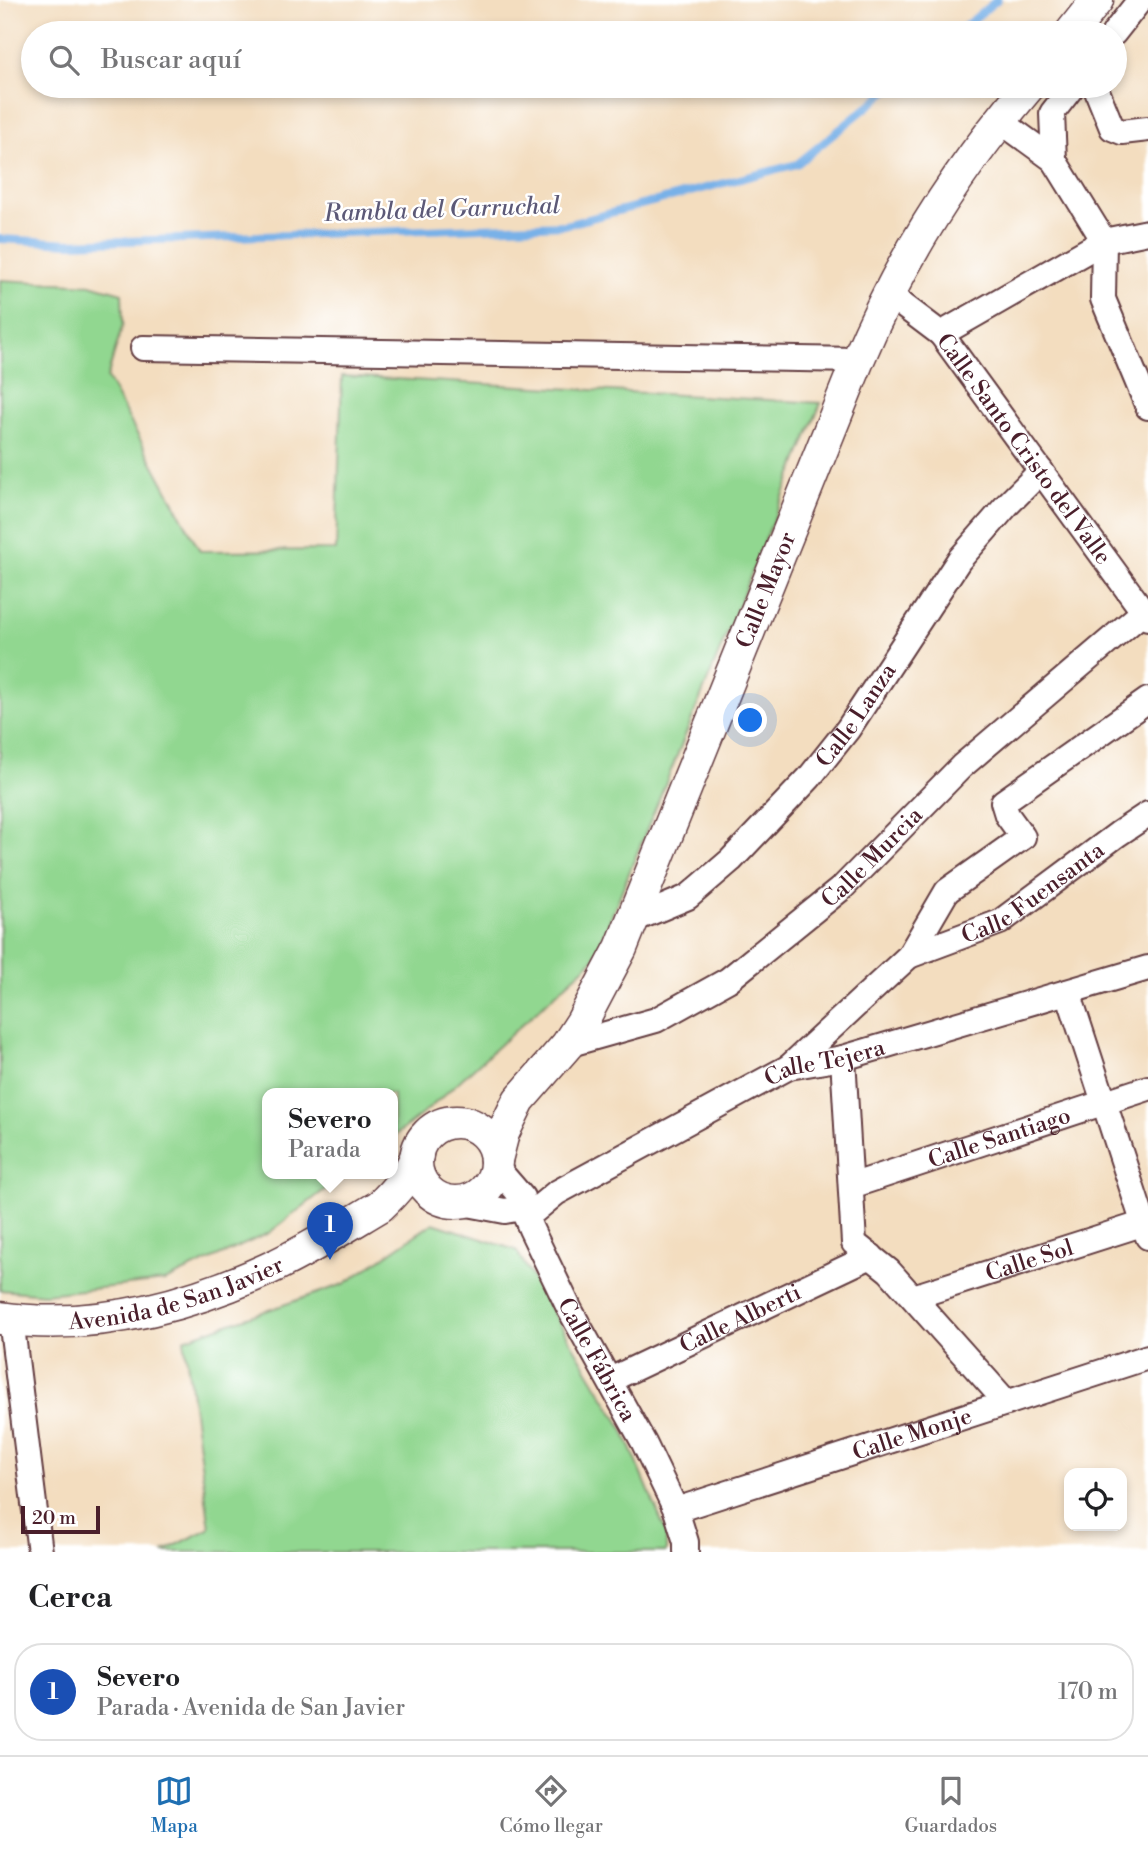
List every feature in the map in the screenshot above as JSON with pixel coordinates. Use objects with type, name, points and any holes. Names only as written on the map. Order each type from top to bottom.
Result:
[{"type":"main road","points":[[1080,21],[1097,0]]},
{"type":"main road","name":"Calle Mayor","points":[[496,1163],[508,1122],[519,1100],[567,1045],[592,1005],[633,920],[858,360],[888,294],[948,189],[1018,98]]},
{"type":"main road","name":"Calle Mayor","points":[[459,1122],[519,1100]]},
{"type":"main road","points":[[459,1122],[485,1134],[491,1142],[496,1163],[487,1188],[478,1195],[448,1200],[425,1188],[416,1163],[417,1155],[425,1137],[432,1131],[440,1126],[459,1122]]},
{"type":"main road","name":"Avenida de San Javier","points":[[380,1206],[400,1185],[417,1155]]},
{"type":"main road","name":"Avenida de San Javier","points":[[5,1318],[66,1322],[116,1317],[169,1306],[270,1268],[380,1206],[416,1198],[448,1200]]},
{"type":"street","points":[[1123,21],[1140,0]]},
{"type":"street","points":[[1054,160],[1052,113],[1064,98]]},
{"type":"street","points":[[1100,98],[1112,128],[1122,132],[1148,129]]},
{"type":"street","points":[[999,120],[1054,160],[1104,241],[1103,299],[1148,407]]},
{"type":"street","points":[[942,334],[1104,241],[1148,232]]},
{"type":"street","name":"Calle Santo Cristo del Valle","points":[[888,294],[942,334],[1145,615]]},
{"type":"street","points":[[143,348],[858,360]]},
{"type":"street","name":"Calle Lanza","points":[[633,920],[688,897],[731,860],[809,778],[848,729],[959,560],[1041,471]]},
{"type":"street","name":"Calle Murcia","points":[[567,1045],[656,1020],[728,980],[843,887],[962,766],[1145,615]]},
{"type":"street","points":[[789,1067],[909,956],[947,891],[1023,837],[1007,815],[1003,802],[1148,700]]},
{"type":"street","name":"Calle Fuensanta","points":[[909,956],[1000,922],[1148,814]]},
{"type":"street","name":"Calle Tejera","points":[[525,1212],[789,1067],[843,1058],[1148,968]]},
{"type":"street","points":[[1068,992],[1146,1228]]},
{"type":"street","points":[[843,1058],[854,1243],[890,1271],[1007,1403]]},
{"type":"street","name":"Calle Santiago","points":[[851,1186],[1148,1088]]},
{"type":"street","name":"Calle Fábrica","points":[[496,1163],[522,1197],[525,1212],[570,1310],[644,1443],[676,1510],[686,1542],[686,1552]]},
{"type":"street","points":[[448,1200],[525,1212]]},
{"type":"street","name":"Calle Sol","points":[[913,1297],[1146,1228]]},
{"type":"street","name":"Calle Alberti","points":[[610,1380],[871,1256]]},
{"type":"street","points":[[5,1318],[40,1552]]},
{"type":"street","name":"Calle Monje","points":[[676,1510],[1148,1357]]},
{"type":"green space","points":[[0,280],[94,285],[122,293],[123,324],[107,378],[200,551],[336,550],[342,376],[821,403],[594,959],[431,1107],[398,1133],[398,1088],[262,1088],[262,1179],[339,1179],[269,1233],[165,1281],[45,1294],[0,1290]]},
{"type":"green space","points":[[433,1223],[516,1250],[623,1429],[666,1532],[666,1552],[163,1552],[210,1528],[184,1339],[344,1284]]},
{"type":"waterway","name":"Rambla del Garruchal","points":[[972,21],[997,0]]},
{"type":"waterway","name":"Rambla del Garruchal","points":[[0,239],[70,243],[565,225],[797,164],[878,98]]},
{"type":"place","name":"Severo","points":[[330,1260]]}]
